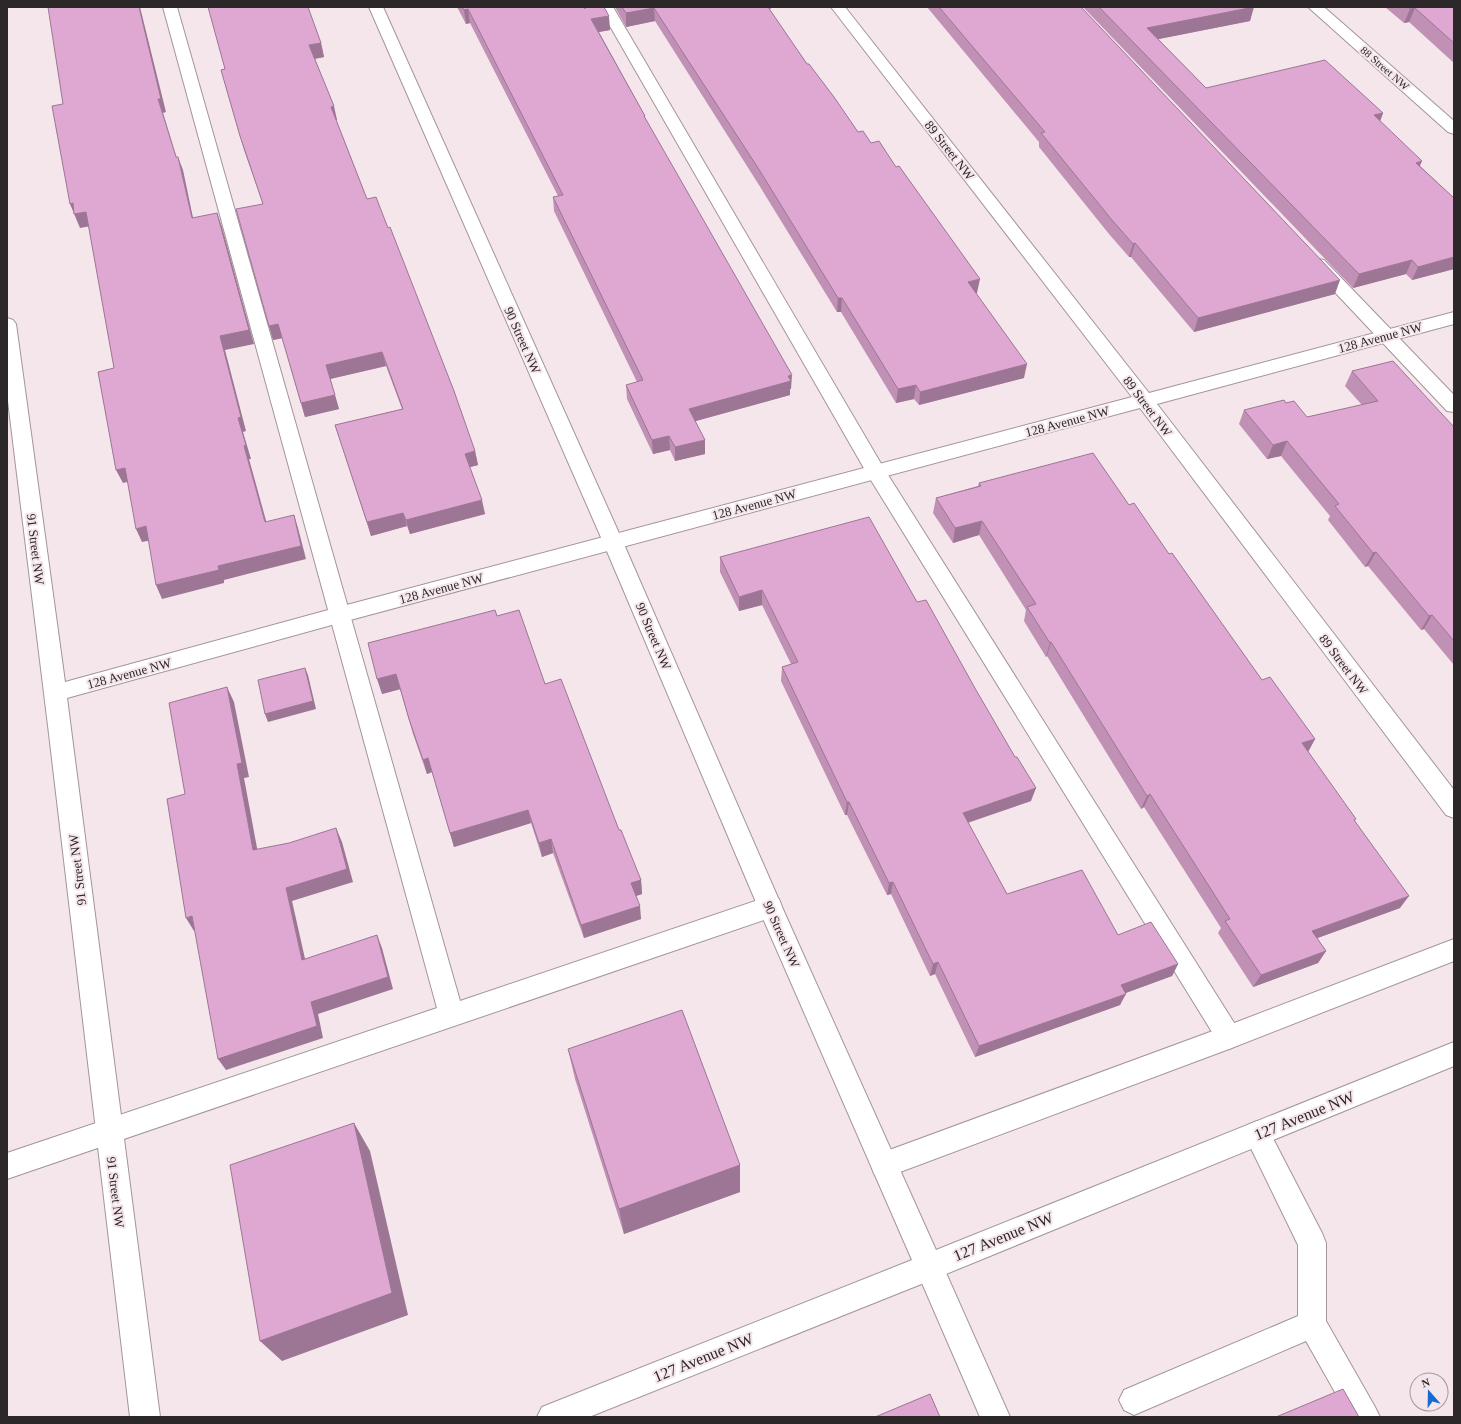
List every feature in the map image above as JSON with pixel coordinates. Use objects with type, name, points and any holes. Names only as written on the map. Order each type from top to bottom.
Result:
[{"type":"street","points":[[170,7],[451,1015]]},
{"type":"street","name":"90 Street NW","points":[[376,7],[613,542],[770,907],[995,1417]]},
{"type":"street","points":[[606,7],[876,472],[1229,1037]]},
{"type":"street","name":"89 Street NW","points":[[838,7],[1144,400],[1454,808]]},
{"type":"street","name":"88 Street NW","points":[[1315,7],[1454,129]]},
{"type":"street","points":[[1310,255],[1454,406]]},
{"type":"street","name":"128 Avenue NW","points":[[55,693],[339,615],[1454,318]]},
{"type":"street","name":"91 Street NW","points":[[7,326],[55,693],[145,1417]]},
{"type":"street","points":[[7,1166],[770,907]]},
{"type":"street","points":[[884,1166],[1229,1037],[1454,950]]},
{"type":"street","name":"127 Avenue NW","points":[[552,1417],[929,1267],[1454,1054]]},
{"type":"street","points":[[1257,1134],[1312,1244],[1312,1324],[1365,1417]]},
{"type":"street","points":[[1134,1400],[1312,1324]]},
{"type":"building","points":[[48,7],[139,7],[161,99],[158,99],[176,157],[178,157],[192,218],[217,213],[249,330],[220,336],[241,417],[238,418],[246,445],[244,446],[265,522],[294,515],[301,546],[218,566],[219,570],[156,585],[146,526],[136,529],[125,468],[116,470],[98,372],[114,368],[86,212],[74,214],[73,203],[70,204],[52,106],[63,104]]},
{"type":"building","points":[[208,7],[308,7],[321,43],[309,45],[334,106],[331,107],[367,199],[376,197],[388,228],[390,227],[454,391],[475,451],[465,454],[482,500],[406,520],[403,513],[367,522],[335,425],[403,409],[382,352],[326,365],[335,395],[301,403],[278,324],[269,326],[236,209],[263,204],[240,136],[221,70],[225,69]]},
{"type":"building","points":[[462,7],[584,7],[585,9],[585,7],[604,7],[609,16],[591,19],[644,116],[792,375],[788,376],[791,381],[689,409],[705,440],[675,447],[669,436],[652,440],[626,385],[643,380],[553,197],[563,195],[468,9],[464,10]]},
{"type":"building","points":[[622,7],[768,7],[807,64],[809,64],[834,97],[858,132],[863,131],[871,143],[879,141],[896,167],[899,166],[980,279],[968,282],[1027,364],[920,392],[916,385],[898,389],[842,298],[838,298],[760,171],[654,8],[626,13]]},
{"type":"building","points":[[939,7],[1081,7],[1340,280],[1198,318],[1135,243],[1133,244],[1112,220],[1041,133],[1045,132]]},
{"type":"building","points":[[1099,7],[1254,7],[1147,28],[1206,88],[1325,60],[1383,113],[1374,115],[1422,161],[1416,163],[1454,198],[1454,257],[1418,267],[1412,260],[1359,274]]},
{"type":"building","points":[[1408,7],[1454,7],[1454,43],[1415,8],[1410,9]]},
{"type":"building","points":[[1393,361],[1454,427],[1454,641],[1432,615],[1429,616],[1376,552],[1373,553],[1335,506],[1339,504],[1287,441],[1273,445],[1244,410],[1284,400],[1286,403],[1294,401],[1307,417],[1378,401],[1352,371]]},
{"type":"building","points":[[1093,453],[1129,505],[1134,503],[1169,554],[1172,553],[1262,680],[1270,677],[1315,739],[1302,743],[1356,819],[1354,820],[1409,896],[1312,931],[1326,951],[1261,975],[1225,921],[1230,919],[1150,794],[1147,796],[1051,642],[1050,643],[1027,607],[1036,604],[982,521],[955,528],[936,498],[981,486],[979,483]]},
{"type":"building","points":[[869,517],[917,602],[926,600],[1015,757],[1017,757],[1036,788],[963,813],[1007,894],[1082,870],[1118,935],[1151,922],[1178,964],[1121,985],[1126,994],[979,1046],[938,962],[933,964],[893,882],[889,883],[849,802],[847,802],[782,667],[798,662],[762,590],[739,597],[720,557]]},
{"type":"building","points":[[495,610],[497,616],[519,610],[545,684],[561,679],[619,830],[621,830],[641,880],[631,883],[640,906],[581,925],[551,839],[539,843],[528,810],[450,833],[428,758],[423,760],[396,674],[377,679],[368,643]]},
{"type":"building","points":[[305,668],[313,701],[265,714],[258,680]]},
{"type":"building","points":[[227,687],[242,763],[237,764],[253,850],[289,843],[336,828],[347,869],[286,888],[302,960],[377,935],[388,977],[311,1002],[317,1026],[218,1059],[192,916],[186,918],[167,799],[185,794],[169,703]]},
{"type":"building","points":[[682,1010],[740,1165],[619,1209],[568,1049]]},
{"type":"building","points":[[354,1123],[392,1293],[260,1341],[230,1165]]},
{"type":"building","points":[[1343,1389],[1359,1417],[1276,1417]]},
{"type":"building","points":[[930,1394],[940,1417],[875,1417]]}]
